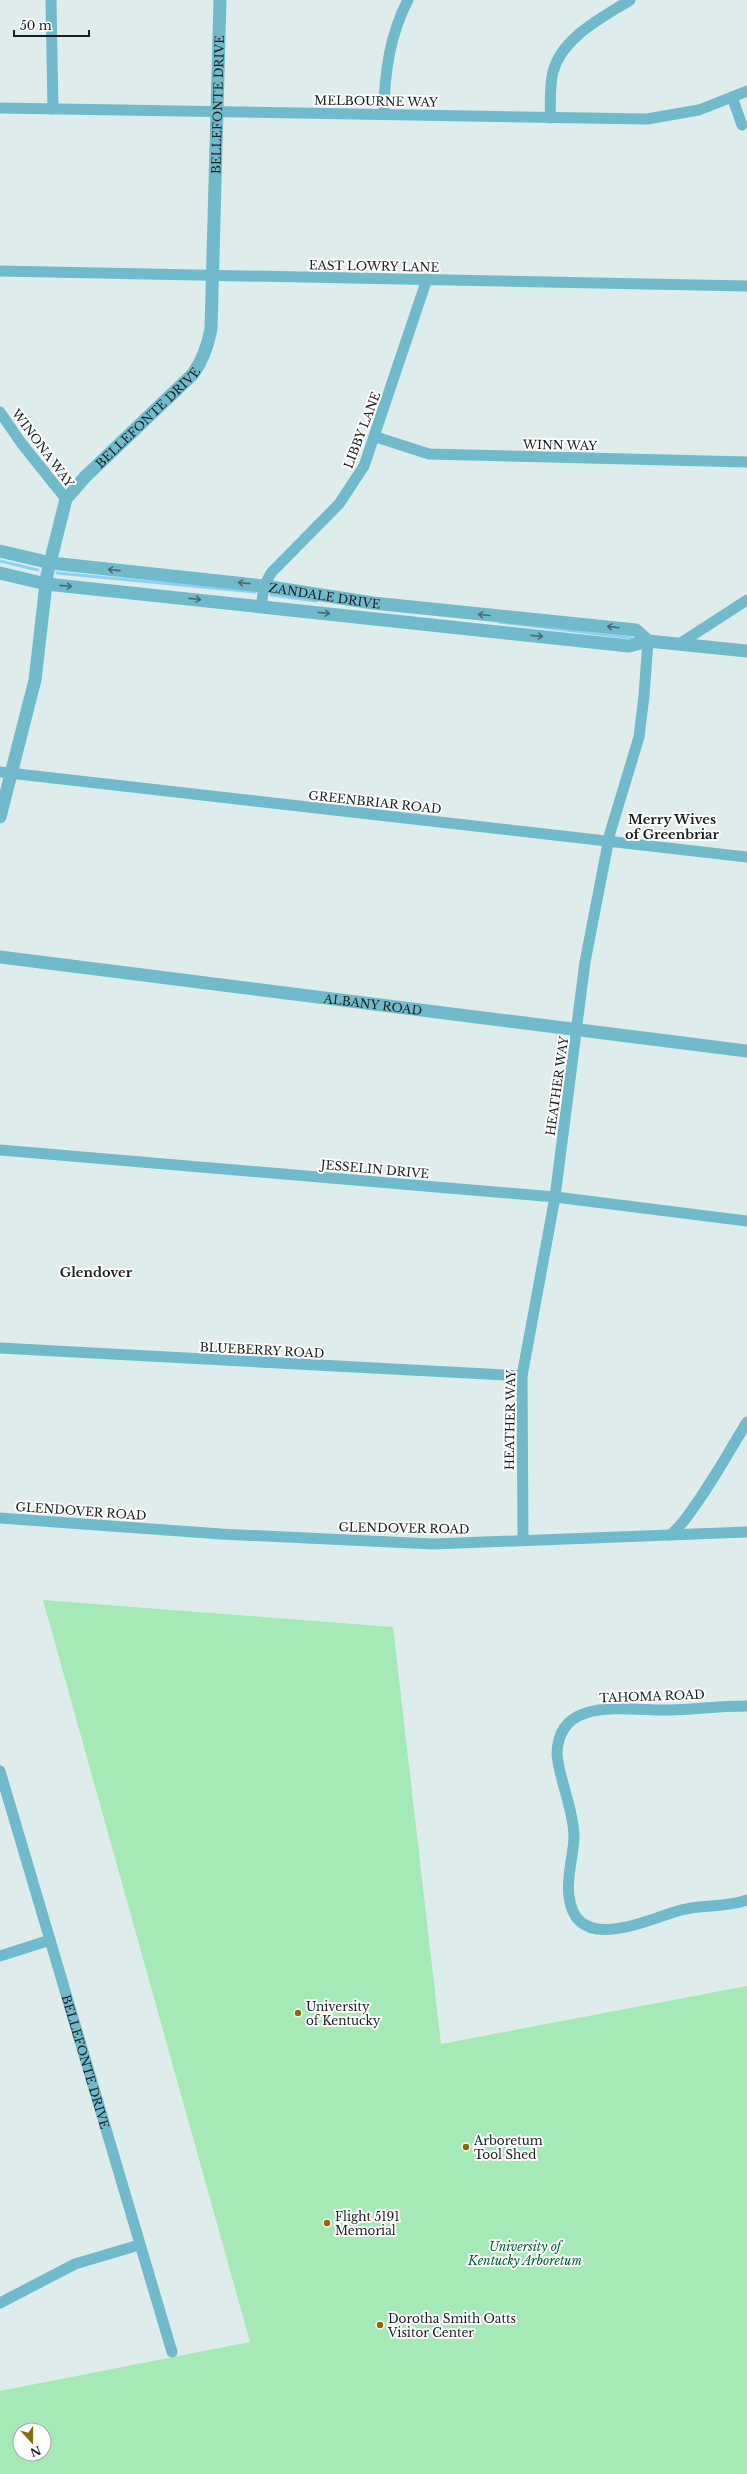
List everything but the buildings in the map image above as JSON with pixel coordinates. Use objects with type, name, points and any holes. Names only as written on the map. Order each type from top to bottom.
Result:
[{"type":"street","points":[[51,0],[53,109]]},
{"type":"street","name":"BELLEFONTE DRIVE","points":[[0,817],[6,773],[35,680],[46,584],[66,499],[85,477],[182,385],[200,365],[211,329],[220,0]]},
{"type":"street","points":[[384,114],[384,89],[389,54],[408,0]]},
{"type":"street","points":[[550,118],[553,74],[564,49],[594,24],[630,0]]},
{"type":"street","name":"MELBOURNE WAY","points":[[0,108],[639,119],[665,117],[699,110],[747,91]]},
{"type":"street","points":[[732,97],[742,125]]},
{"type":"street","name":"EAST LOWRY LANE","points":[[0,271],[747,286]]},
{"type":"street","name":"LIBBY LANE","points":[[261,606],[264,586],[271,573],[349,492],[364,466],[376,437],[427,279]]},
{"type":"street","name":"WINONA WAY","points":[[0,412],[22,444],[66,499]]},
{"type":"street","name":"WINN WAY","points":[[376,437],[429,454],[747,462]]},
{"type":"street","name":"ZANDALE DRIVE","points":[[0,551],[51,563],[264,586],[373,603],[636,630],[648,640]]},
{"type":"street","name":"ZANDALE DRIVE","points":[[0,574],[46,584],[629,646],[648,640],[747,651]]},
{"type":"street","points":[[679,644],[747,600]]},
{"type":"street","name":"HEATHER WAY","points":[[523,1540],[522,1376],[555,1197],[585,962],[610,842],[638,737],[644,696],[648,640]]},
{"type":"street","name":"GREENBRIAR ROAD","points":[[6,773],[747,857]]},
{"type":"street","name":"ALBANY ROAD","points":[[0,957],[747,1051]]},
{"type":"street","name":"JESSELIN DRIVE","points":[[0,1150],[555,1197],[747,1221]]},
{"type":"street","name":"BLUEBERRY ROAD","points":[[0,1348],[522,1376]]},
{"type":"street","points":[[668,1535],[680,1526],[692,1512],[747,1422]]},
{"type":"street","name":"GLENDOVER ROAD","points":[[0,1518],[379,1543],[433,1544],[747,1532]]},
{"type":"street","name":"TAHOMA ROAD","points":[[747,1706],[719,1706],[670,1710],[597,1710],[575,1718],[562,1734],[557,1748],[558,1763],[572,1822],[573,1842],[569,1896],[575,1914],[588,1926],[607,1930],[626,1928],[686,1908],[721,1906],[747,1900]]},
{"type":"street","name":"BELLEFONTE DRIVE","points":[[0,1771],[139,2245],[172,2352]]},
{"type":"street","points":[[0,1956],[50,1940]]},
{"type":"street","points":[[0,2303],[76,2264],[139,2245]]},
{"type":"green space","name":"University of Kentucky Arboretum","points":[[43,1600],[393,1627],[441,2044],[747,1986],[747,2474],[0,2474],[0,2391],[250,2342]]},
{"type":"waterway","points":[[0,561],[38,570]]},
{"type":"waterway","points":[[57,573],[255,592]]},
{"type":"waterway","points":[[271,595],[316,601]]},
{"type":"waterway","points":[[499,622],[632,638]]},
{"type":"place","name":"University of Kentucky","points":[[298,2013]]},
{"type":"place","name":"Arboretum Tool Shed","points":[[466,2147]]},
{"type":"place","name":"Flight 5191 Memorial","points":[[327,2223]]},
{"type":"place","name":"Dorotha Smith Oatts Visitor Center","points":[[380,2325]]},
{"type":"district","name":"Merry Wives of Greenbriar","points":[[672,826]]},
{"type":"district","name":"Glendover","points":[[96,1272]]}]
